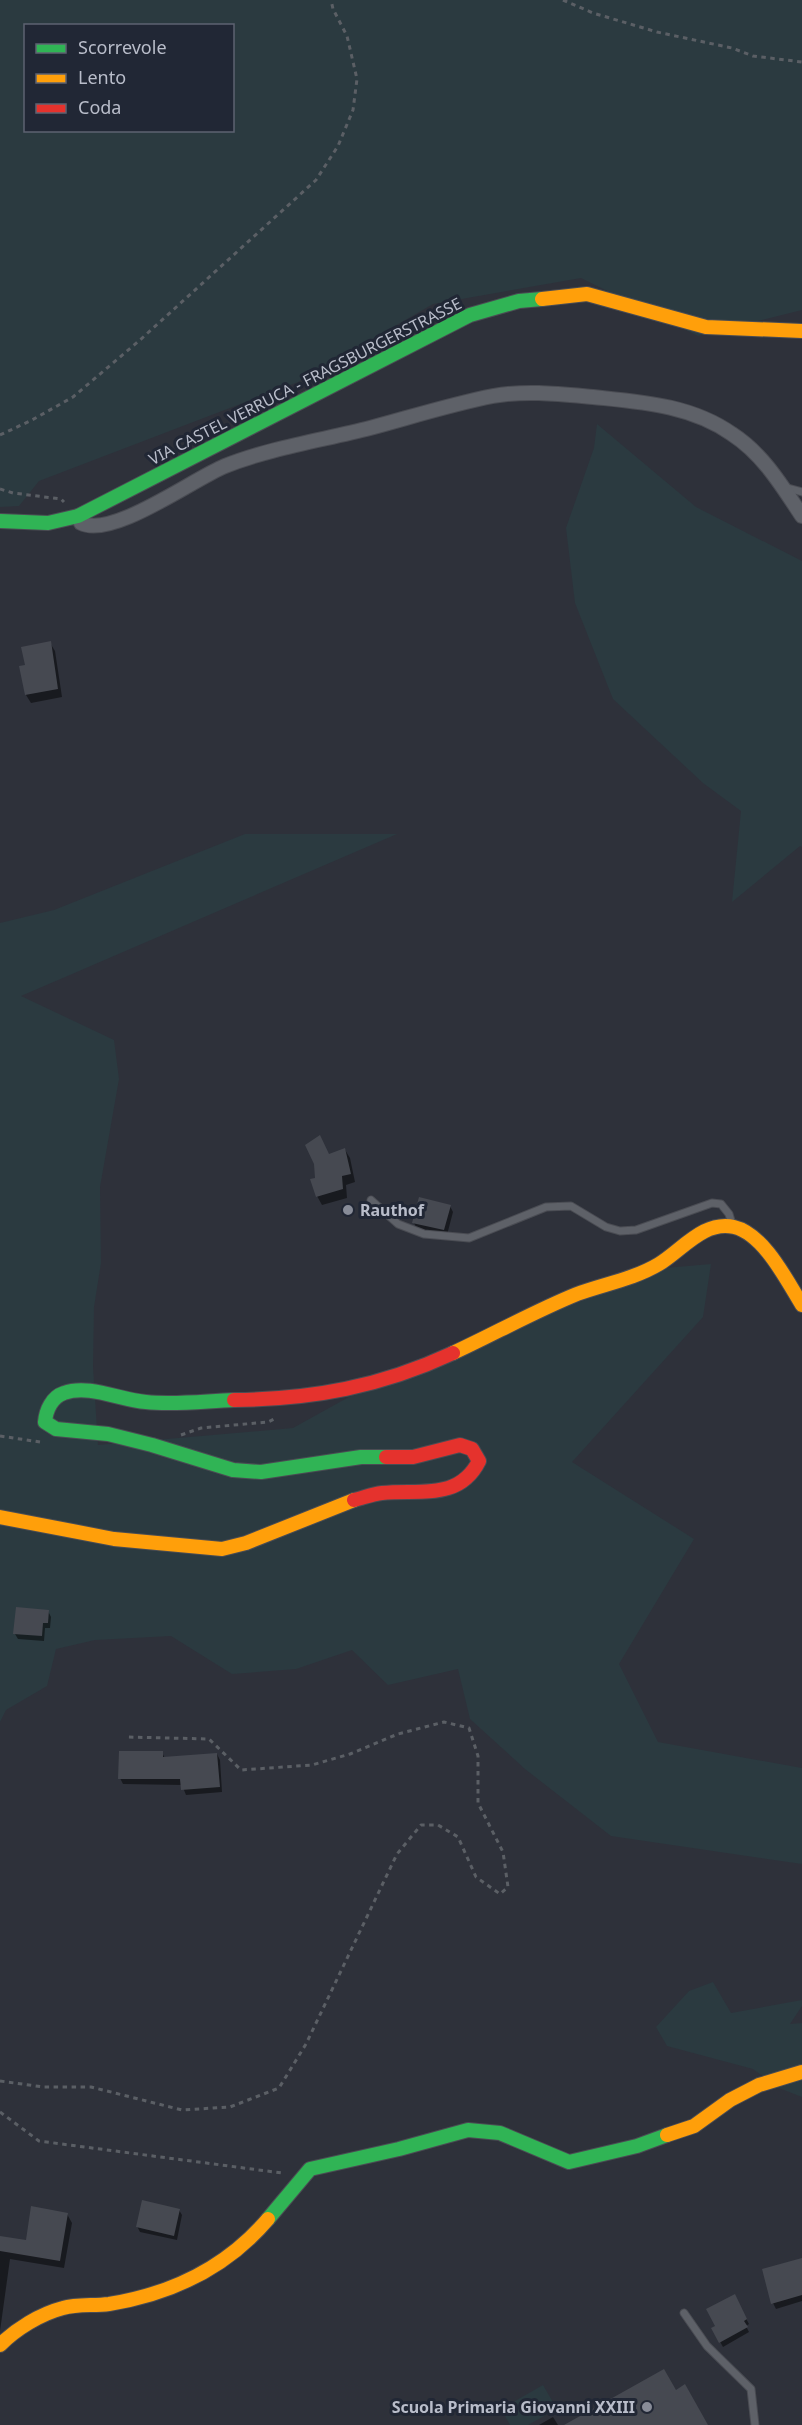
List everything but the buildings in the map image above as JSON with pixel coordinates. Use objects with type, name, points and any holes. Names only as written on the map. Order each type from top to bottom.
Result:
[{"type":"street","name":"VIA CASTEL VERRUCA - FRAGSBURGERSTRASSE","points":[[0,521],[48,523],[78,516],[470,315],[519,301],[587,294],[706,327],[802,331]]},
{"type":"street","points":[[78,516],[81,523],[87,526],[115,522],[153,505],[226,465],[507,394],[562,394],[632,401],[692,414],[731,433],[746,444],[783,486],[802,516]]},
{"type":"street","points":[[0,1517],[114,1539],[222,1549],[246,1543],[347,1502],[380,1493],[432,1491],[456,1487],[473,1473],[479,1461],[472,1449],[460,1445],[413,1457],[361,1457],[261,1472],[233,1470],[108,1434],[56,1430],[45,1422],[45,1414],[52,1401],[65,1392],[88,1392],[144,1402],[296,1399],[359,1388],[411,1372],[569,1297],[645,1271],[667,1259],[698,1234],[717,1227],[733,1226],[748,1232],[762,1246],[802,1305]]},
{"type":"street","points":[[0,2345],[15,2330],[63,2308],[109,2304],[170,2289],[218,2265],[250,2240],[310,2169],[399,2149],[468,2130],[500,2133],[569,2162],[637,2146],[694,2126],[730,2100],[759,2085],[802,2072]]},
{"type":"lane","points":[[783,486],[802,492]]},
{"type":"lane","points":[[371,1200],[398,1224],[424,1234],[450,1237],[469,1238],[546,1207],[562,1206],[571,1206],[606,1227],[620,1231],[636,1230],[712,1203],[721,1204],[729,1214],[733,1226]]},
{"type":"lane","points":[[684,2313],[707,2346],[751,2389],[755,2425]]},
{"type":"path","points":[[0,435],[33,420],[73,397],[140,340],[316,180],[338,146],[353,110],[357,79],[347,36],[333,9],[331,0]]},
{"type":"path","points":[[563,0],[593,13],[657,32],[732,48],[753,56],[802,62]]},
{"type":"path","points":[[0,489],[13,494],[61,499],[78,516]]},
{"type":"path","points":[[0,2081],[43,2087],[91,2087],[182,2110],[230,2107],[279,2088],[306,2044],[397,1854],[421,1825],[438,1825],[458,1837],[476,1876],[500,1894],[508,1887],[502,1852],[478,1803],[478,1756],[470,1728],[444,1722],[398,1734],[350,1754],[312,1765],[241,1770],[209,1739],[127,1737]]},
{"type":"path","points":[[0,2112],[39,2141],[305,2175]]},
{"type":"shaded area","points":[[0,0],[802,0],[802,310],[698,336],[581,278],[433,304],[298,382],[39,481],[19,506],[0,507]]},
{"type":"shaded area","points":[[597,424],[696,507],[802,561],[802,847],[800,846],[732,902],[741,811],[703,783],[613,699],[575,603],[566,528],[594,448]]},
{"type":"shaded area","points":[[245,834],[397,834],[21,996],[114,1040],[119,1079],[100,1187],[101,1263],[94,1307],[93,1367],[98,1445],[293,1428],[376,1382],[665,1268],[711,1264],[703,1317],[572,1462],[694,1539],[619,1664],[658,1742],[802,1768],[802,1864],[611,1836],[525,1769],[470,1719],[458,1669],[388,1685],[352,1650],[296,1669],[232,1674],[171,1636],[95,1640],[56,1649],[47,1686],[6,1710],[0,1722],[0,923],[54,910]]},
{"type":"shaded area","points":[[713,1982],[731,2013],[802,2000],[802,2006],[790,2024],[802,2023],[802,2097],[779,2088],[753,2069],[667,2046],[656,2027],[689,1991]]},
{"type":"shaded area","points":[[543,2385],[557,2409],[528,2425],[510,2425],[501,2409]]},
{"type":"traffic: fast","points":[[0,521],[48,523],[78,516],[470,315],[519,301],[542,299]]},
{"type":"traffic: fast","points":[[234,1400],[157,1403],[136,1401],[94,1391],[74,1391],[64,1393],[53,1401],[48,1409],[45,1422],[56,1429],[108,1434],[152,1445],[233,1470],[261,1472],[361,1457],[386,1457]]},
{"type":"traffic: fast","points":[[268,2219],[310,2169],[399,2149],[468,2130],[500,2133],[569,2162],[637,2146],[667,2135]]},
{"type":"traffic: slow","points":[[542,299],[587,294],[706,327],[802,331]]},
{"type":"traffic: slow","points":[[453,1353],[561,1301],[649,1269],[703,1232],[723,1226],[745,1231],[765,1248],[802,1305]]},
{"type":"traffic: slow","points":[[0,1517],[114,1539],[222,1549],[246,1543],[354,1500]]},
{"type":"traffic: slow","points":[[667,2135],[694,2126],[730,2100],[759,2085],[802,2072]]},
{"type":"traffic: slow","points":[[0,2345],[13,2333],[54,2311],[68,2307],[109,2304],[132,2299],[196,2276],[235,2251],[268,2219]]},
{"type":"traffic: jam","points":[[234,1400],[291,1397],[346,1389],[399,1375],[453,1353]]},
{"type":"traffic: jam","points":[[354,1500],[382,1493],[424,1492],[449,1488],[471,1474],[479,1461],[472,1449],[460,1445],[413,1457],[386,1457]]},
{"type":"place","name":"Rauthof","points":[[348,1210]]},
{"type":"place","name":"Scuola Primaria Giovanni XXIII","points":[[647,2407]]}]
